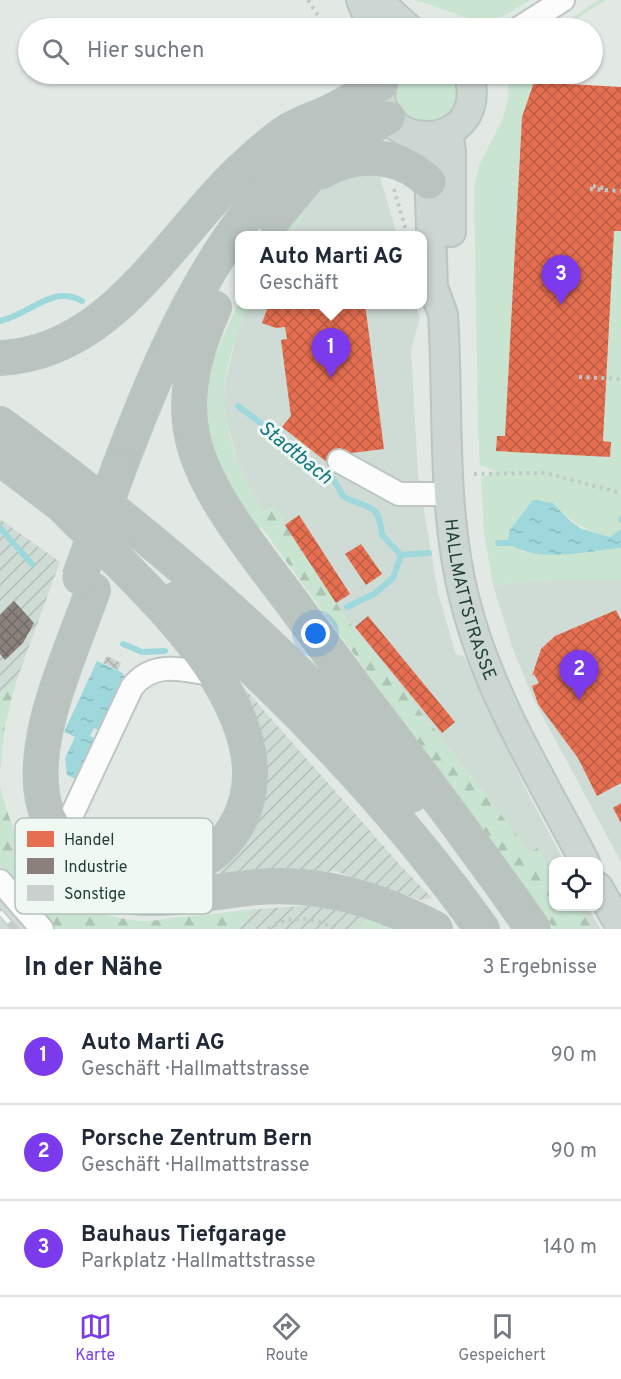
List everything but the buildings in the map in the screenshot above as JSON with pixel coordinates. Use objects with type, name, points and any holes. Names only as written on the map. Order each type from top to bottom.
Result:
[{"type":"highway","points":[[0,358],[39,351],[68,340],[91,326],[141,280],[200,212],[248,163],[291,129],[333,111],[374,84]]},
{"type":"highway","points":[[236,231],[333,111]]},
{"type":"highway","points":[[264,231],[323,159],[339,145],[388,118]]},
{"type":"highway","points":[[310,177],[330,166],[362,157],[407,166],[429,182]]},
{"type":"highway","points":[[30,818],[21,786],[21,754],[32,709],[86,584],[170,344],[210,268],[235,233]]},
{"type":"highway","points":[[126,474],[164,398],[235,273]]},
{"type":"highway","points":[[214,308],[195,363],[189,410],[195,447],[208,482],[289,599],[533,929]]},
{"type":"highway","points":[[0,424],[149,539],[277,653],[341,717],[408,792],[515,929]]},
{"type":"highway","points":[[0,458],[59,501],[170,592],[285,699],[388,811],[482,929]]},
{"type":"highway","points":[[59,501],[178,626],[216,675],[241,727],[249,757],[250,778],[243,812],[213,853]]},
{"type":"highway","points":[[51,818],[44,806],[40,755],[86,584]]},
{"type":"highway","points":[[213,893],[248,888],[303,886],[371,900],[435,929]]},
{"type":"main road","points":[[361,0],[369,18]]},
{"type":"main road","points":[[376,0],[397,18]]},
{"type":"main road","points":[[381,84],[381,101],[388,118],[406,133],[420,137],[448,132],[464,117],[473,94],[472,84]]},
{"type":"main road","name":"HALLMATTSTRASSE","points":[[448,132],[451,151],[452,275],[443,314],[450,494],[461,581],[478,643],[510,717],[583,857]]},
{"type":"main road","name":"HALLMATTSTRASSE","points":[[420,137],[426,156],[429,182],[433,287],[443,314]]},
{"type":"main road","points":[[603,896],[621,927]]},
{"type":"street","points":[[535,18],[563,0]]},
{"type":"street","points":[[339,461],[399,494],[450,494]]},
{"type":"street","points":[[71,818],[132,687],[140,676],[157,669],[176,668],[216,675]]},
{"type":"street","points":[[0,881],[15,898]]},
{"type":"street","points":[[29,914],[42,929]]},
{"type":"path","points":[[308,0],[320,18]]},
{"type":"path","points":[[392,182],[406,231]]},
{"type":"path","points":[[591,187],[621,191]]},
{"type":"path","points":[[579,377],[621,379]]},
{"type":"path","points":[[474,474],[545,473],[621,493]]},
{"type":"path","points":[[268,929],[279,922],[302,917],[325,923],[336,929]]},
{"type":"shaded area","points":[[378,170],[396,231],[293,231],[303,217],[297,212],[330,179]]},
{"type":"shaded area","points":[[247,309],[417,309],[420,318],[411,349],[418,475],[438,593],[456,655],[464,656],[525,788],[562,857],[549,857],[549,866],[537,849],[530,854],[478,784],[346,618],[275,507],[263,512],[240,469],[223,408],[226,380],[238,329]]},
{"type":"shaded area","points":[[0,519],[60,562],[17,679],[0,695]]},
{"type":"shaded area","points":[[617,578],[621,580],[621,862],[535,702],[514,652],[493,585]]},
{"type":"shaded area","points":[[245,689],[432,898],[421,900],[335,871],[224,883],[218,866],[249,828],[241,695]]},
{"type":"shaded area","points":[[0,881],[15,898],[15,914],[29,914],[42,929],[0,929]]},
{"type":"shaded area","points":[[315,905],[373,918],[364,921],[360,929],[236,929],[250,917],[246,910]]},
{"type":"shaded area","points":[[581,911],[590,911],[600,929],[593,929]]},
{"type":"green space","points":[[416,0],[530,0],[508,14],[496,18],[468,18]]},
{"type":"green space","points":[[599,0],[606,0],[578,18],[571,18]]},
{"type":"green space","points":[[399,84],[457,84],[460,94],[455,108],[443,118],[428,122],[413,119],[401,111],[396,96]]},
{"type":"green space","points":[[508,84],[533,84],[522,117],[505,436],[497,436],[497,451],[610,457],[611,442],[603,441],[614,231],[621,231],[621,529],[610,537],[592,531],[572,521],[553,503],[521,552],[552,554],[621,548],[621,580],[551,580],[493,585],[484,533],[481,479],[495,471],[480,465],[478,430],[474,188],[479,165],[502,121],[508,99]]},
{"type":"green space","points":[[297,212],[303,217],[292,231],[282,231]]},
{"type":"green space","points":[[236,309],[247,309],[229,363],[225,387],[225,410],[229,433],[237,457],[263,512],[254,517],[261,527],[259,529],[224,474],[208,434],[205,391],[220,343]]},
{"type":"green space","points":[[275,507],[346,618],[530,853],[537,848],[549,866],[549,911],[581,911],[593,929],[554,929],[254,517]]},
{"type":"green space","points":[[17,678],[5,725],[0,771],[0,695]]},
{"type":"green space","points":[[0,786],[15,832],[15,884],[0,866]]},
{"type":"green space","points":[[246,910],[250,917],[236,929],[54,929],[41,914],[106,914],[153,921]]},
{"type":"green space","points":[[373,918],[405,929],[360,929],[364,921]]},
{"type":"water","points":[[533,500],[553,503],[570,521],[582,529],[610,537],[621,529],[621,548],[548,555],[533,553],[508,543],[509,531]]},
{"type":"water","points":[[97,661],[123,673],[126,683],[103,732],[94,728],[90,736],[99,740],[79,781],[67,775],[65,758],[75,737],[64,732]]},
{"type":"waterway","points":[[0,321],[51,298],[61,296],[82,301]]},
{"type":"waterway","name":"Stadtbach","points":[[238,406],[290,445],[299,457],[313,462],[332,477],[343,496],[374,511],[378,516],[382,535],[401,555],[429,553]]},
{"type":"waterway","points":[[0,528],[32,564]]},
{"type":"waterway","name":"Stadtbach","points":[[498,543],[515,543]]},
{"type":"waterway","points":[[347,607],[374,594],[393,578],[401,555]]},
{"type":"waterway","points":[[123,644],[142,652],[165,651]]},
{"type":"railway","points":[[0,912],[15,929]]},
{"type":"place","name":"Bauhaus Tiefgarage","points":[[561,305]]},
{"type":"place","name":"Auto Marti AG","points":[[331,378]]},
{"type":"place","name":"Porsche Zentrum Bern","points":[[579,700]]}]
